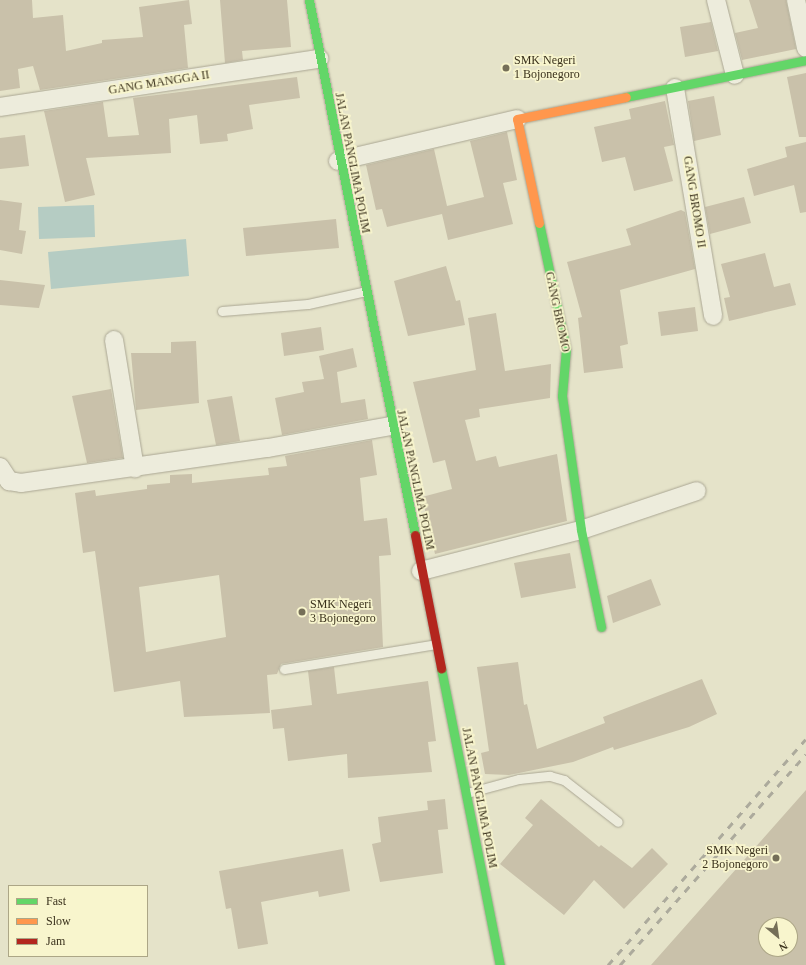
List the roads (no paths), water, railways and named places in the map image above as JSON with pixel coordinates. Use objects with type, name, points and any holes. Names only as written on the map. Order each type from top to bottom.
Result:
[{"type":"main road","name":"JALAN PANGLIMA POLIM","points":[[309,0],[338,161],[366,291],[390,426],[438,644],[500,965]]},
{"type":"main road","points":[[517,119],[675,88],[806,60]]},
{"type":"main road","name":"GANG BROMO","points":[[517,119],[566,349],[562,396],[581,530],[601,627]]},
{"type":"street","points":[[716,0],[735,75]]},
{"type":"street","points":[[796,0],[806,48]]},
{"type":"street","name":"GANG MANGGA II","points":[[0,107],[319,59]]},
{"type":"street","name":"GANG BROMO II","points":[[675,88],[713,316]]},
{"type":"street","points":[[338,161],[517,119]]},
{"type":"street","points":[[114,340],[135,468]]},
{"type":"street","points":[[0,468],[10,480],[21,483],[135,468],[390,426]]},
{"type":"street","points":[[421,571],[581,530],[697,491]]},
{"type":"lane","points":[[222,311],[308,304],[366,291]]},
{"type":"lane","points":[[284,669],[438,644]]},
{"type":"lane","points":[[467,793],[519,779],[550,776],[564,780],[618,822]]},
{"type":"railway","points":[[608,965],[806,739]]},
{"type":"railway","points":[[620,965],[806,754]]},
{"type":"place","name":"SMK Negeri 1 Bojonegoro","points":[[506,68]]},
{"type":"place","name":"SMK Negeri 3 Bojonegoro","points":[[302,612]]},
{"type":"place","name":"SMK Negeri 2 Bojonegoro","points":[[776,858]]}]
